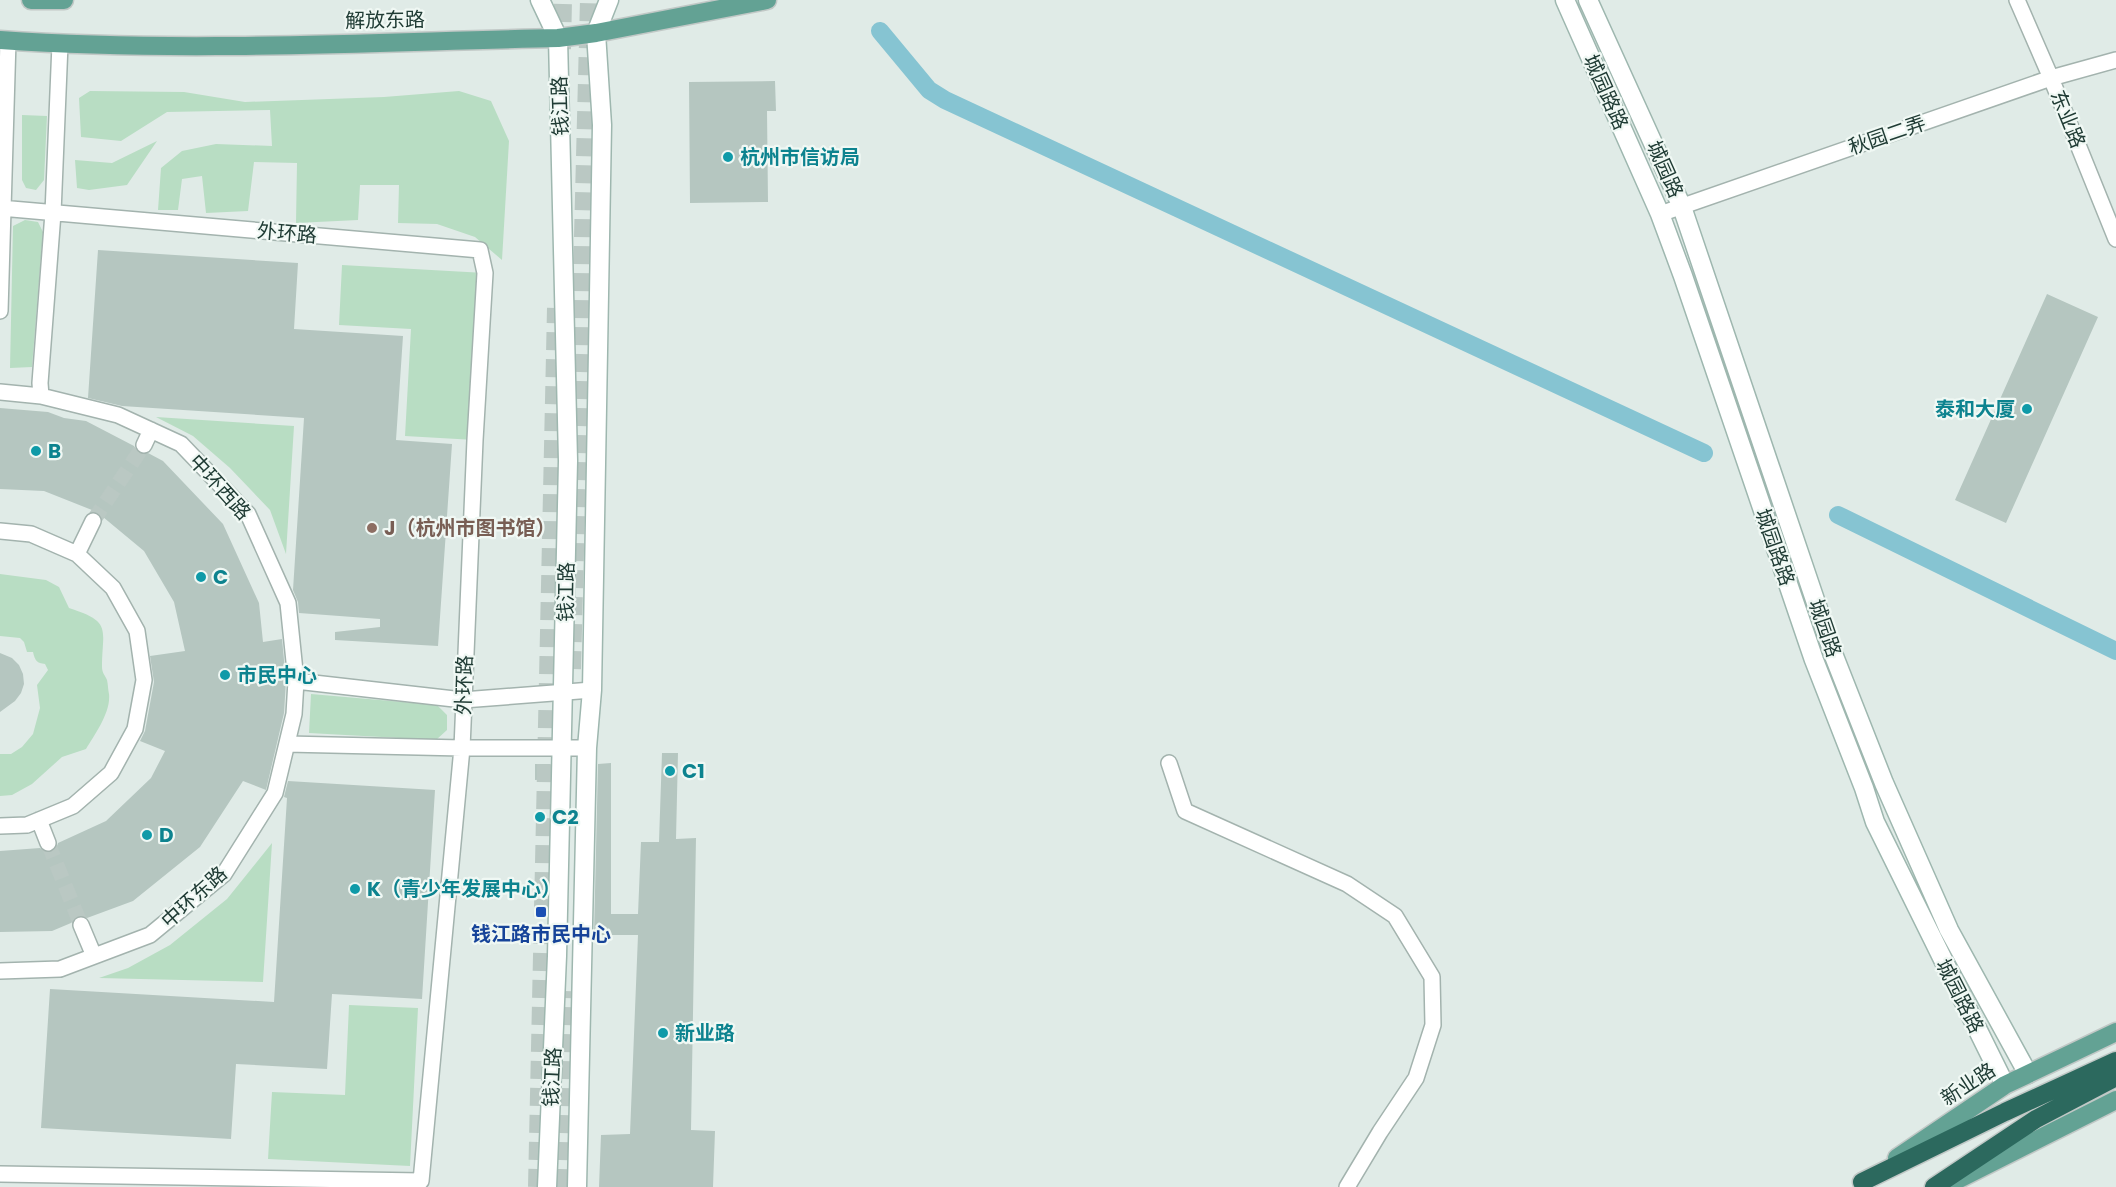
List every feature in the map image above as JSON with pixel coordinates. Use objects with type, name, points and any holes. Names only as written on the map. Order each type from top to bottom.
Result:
[{"type":"highway","points":[[1857,1185],[2005,1112],[2116,1061]]},
{"type":"highway","points":[[1934,1187],[2036,1119],[2116,1077]]},
{"type":"main road","points":[[38,0],[64,0]]},
{"type":"main road","name":"钱江路","points":[[540,0],[558,38],[568,461],[557,956],[547,1187]]},
{"type":"main road","name":"钱江路","points":[[577,1187],[587,748],[592,690],[602,125],[596,33],[609,0]]},
{"type":"main road","name":"解放东路","points":[[4,40],[180,47],[558,38],[596,33],[767,0]]},
{"type":"main road","name":"城园路路","points":[[1565,0],[1660,214],[1814,660],[1875,822],[2005,1085]]},
{"type":"main road","name":"城园路","points":[[1588,0],[1682,207],[1834,656],[1884,783],[1949,930],[2028,1074]]},
{"type":"main road","name":"新业路","points":[[1857,1185],[2005,1085],[2116,1032]]},
{"type":"main road","points":[[1944,1187],[2116,1100]]},
{"type":"street","name":"东业路","points":[[2017,0],[2052,78],[2116,240]]},
{"type":"street","points":[[0,311],[4,40]]},
{"type":"street","points":[[41,396],[40,383],[53,213],[60,44]]},
{"type":"street","name":"秋园二弄","points":[[1660,214],[2052,78],[2116,60]]},
{"type":"street","name":"外环路","points":[[0,1174],[421,1181],[462,748],[484,273],[480,250],[2,208]]},
{"type":"street","name":"中环西路","points":[[0,392],[41,396],[118,415],[181,444],[248,514],[288,603],[296,681],[294,714]]},
{"type":"street","points":[[144,445],[151,430]]},
{"type":"street","points":[[77,554],[93,521]]},
{"type":"street","points":[[0,531],[31,534],[77,554],[113,588],[137,632],[144,680],[135,729],[111,773],[73,806],[27,825],[0,826]]},
{"type":"street","points":[[296,681],[463,700],[592,690]]},
{"type":"street","name":"中环东路","points":[[0,971],[60,969],[150,935],[224,874],[275,793],[294,714]]},
{"type":"street","points":[[287,744],[587,748]]},
{"type":"street","points":[[1169,763],[1185,811],[1347,884],[1395,916],[1432,977],[1433,1025],[1416,1078],[1347,1187]]},
{"type":"street","points":[[39,820],[48,843]]},
{"type":"street","points":[[81,925],[94,956]]},
{"type":"green space","points":[[90,91],[184,92],[245,102],[384,97],[459,91],[491,101],[509,141],[502,260],[475,237],[437,224],[398,223],[399,185],[360,185],[358,220],[296,223],[297,163],[254,162],[248,211],[206,213],[202,176],[182,179],[178,210],[158,210],[161,168],[182,151],[216,144],[272,146],[270,110],[167,112],[121,141],[81,137],[79,98]]},
{"type":"green space","points":[[22,115],[47,116],[44,180],[36,190],[26,188],[22,180]]},
{"type":"green space","points":[[157,141],[127,185],[89,190],[77,188],[75,160],[112,163]]},
{"type":"green space","points":[[25,220],[38,222],[43,232],[32,367],[10,368],[13,226]]},
{"type":"green space","points":[[342,265],[485,273],[475,440],[405,436],[411,329],[339,325]]},
{"type":"green space","points":[[156,417],[294,426],[286,554],[270,510],[230,468],[193,436]]},
{"type":"green space","points":[[0,574],[46,580],[59,587],[69,608],[99,623],[103,635],[102,669],[107,680],[109,701],[98,730],[86,749],[62,757],[32,784],[12,795],[0,796],[0,754],[11,754],[22,747],[33,734],[40,708],[37,685],[48,670],[45,664],[37,661],[33,652],[27,652],[20,638],[0,636]]},
{"type":"green space","points":[[311,694],[437,705],[447,715],[447,730],[436,740],[309,733]]},
{"type":"green space","points":[[272,843],[263,982],[99,978],[128,968],[170,945],[227,899]]},
{"type":"green space","points":[[349,1005],[418,1008],[410,1166],[268,1159],[272,1092],[345,1095]]},
{"type":"building","name":"杭州市信访局","points":[[775,81],[776,111],[767,111],[768,202],[690,203],[689,82]]},
{"type":"building","name":"J（杭州市图书馆）","points":[[98,250],[298,263],[294,329],[403,336],[396,440],[452,444],[438,646],[335,640],[335,632],[380,627],[380,619],[299,613],[298,602],[293,590],[304,418],[122,406],[88,398]]},
{"type":"building","name":"泰和大厦","points":[[2047,294],[2098,317],[2006,523],[1955,500]]},
{"type":"building","name":"市民中心","points":[[0,408],[48,412],[64,418],[86,421],[134,446],[139,454],[148,453],[163,461],[223,524],[259,603],[263,642],[282,639],[286,681],[284,713],[266,790],[243,781],[200,847],[133,901],[87,918],[78,916],[71,923],[52,931],[0,932],[0,851],[40,848],[46,852],[52,852],[58,843],[106,821],[151,778],[165,751],[140,741],[145,731],[154,682],[150,656],[185,651],[174,602],[144,551],[97,512],[44,491],[0,489]]},
{"type":"building","points":[[0,653],[12,658],[19,665],[24,684],[15,701],[0,712]]},
{"type":"building","name":"新业路","points":[[662,753],[678,753],[676,839],[696,838],[691,1130],[715,1131],[713,1187],[599,1187],[601,1135],[630,1134],[638,935],[594,935],[598,764],[611,763],[611,914],[638,914],[641,842],[659,842]]},
{"type":"building","points":[[535,764],[550,764],[550,779],[535,780]]},
{"type":"building","name":"K（青少年发展中心）","points":[[288,781],[435,790],[422,999],[332,994],[327,1069],[236,1064],[231,1139],[41,1128],[50,989],[274,1002],[287,798],[284,797]]},
{"type":"waterway","points":[[880,31],[929,90],[945,100],[1704,453]]},
{"type":"waterway","points":[[1838,515],[2116,651]]},
{"type":"tunnel","points":[[562,49],[563,0]]},
{"type":"tunnel","points":[[572,669],[589,0]]},
{"type":"tunnel","points":[[537,1187],[556,308]]},
{"type":"tunnel","points":[[93,521],[144,445]]},
{"type":"tunnel","points":[[48,843],[81,925]]},
{"type":"tunnel","points":[[559,1187],[564,991]]},
{"type":"place","name":"杭州市信访局","points":[[728,157]]},
{"type":"place","name":"泰和大厦","points":[[2027,409]]},
{"type":"place","name":"B","points":[[36,451]]},
{"type":"place","name":"J（杭州市图书馆）","points":[[372,528]]},
{"type":"place","name":"C","points":[[201,577]]},
{"type":"place","name":"市民中心","points":[[225,675]]},
{"type":"place","name":"C1","points":[[670,771]]},
{"type":"place","name":"C2","points":[[540,817]]},
{"type":"place","name":"D","points":[[147,835]]},
{"type":"place","name":"K（青少年发展中心）","points":[[355,889]]},
{"type":"place","name":"钱江路市民中心","points":[[541,912]]},
{"type":"place","name":"新业路","points":[[663,1033]]}]
